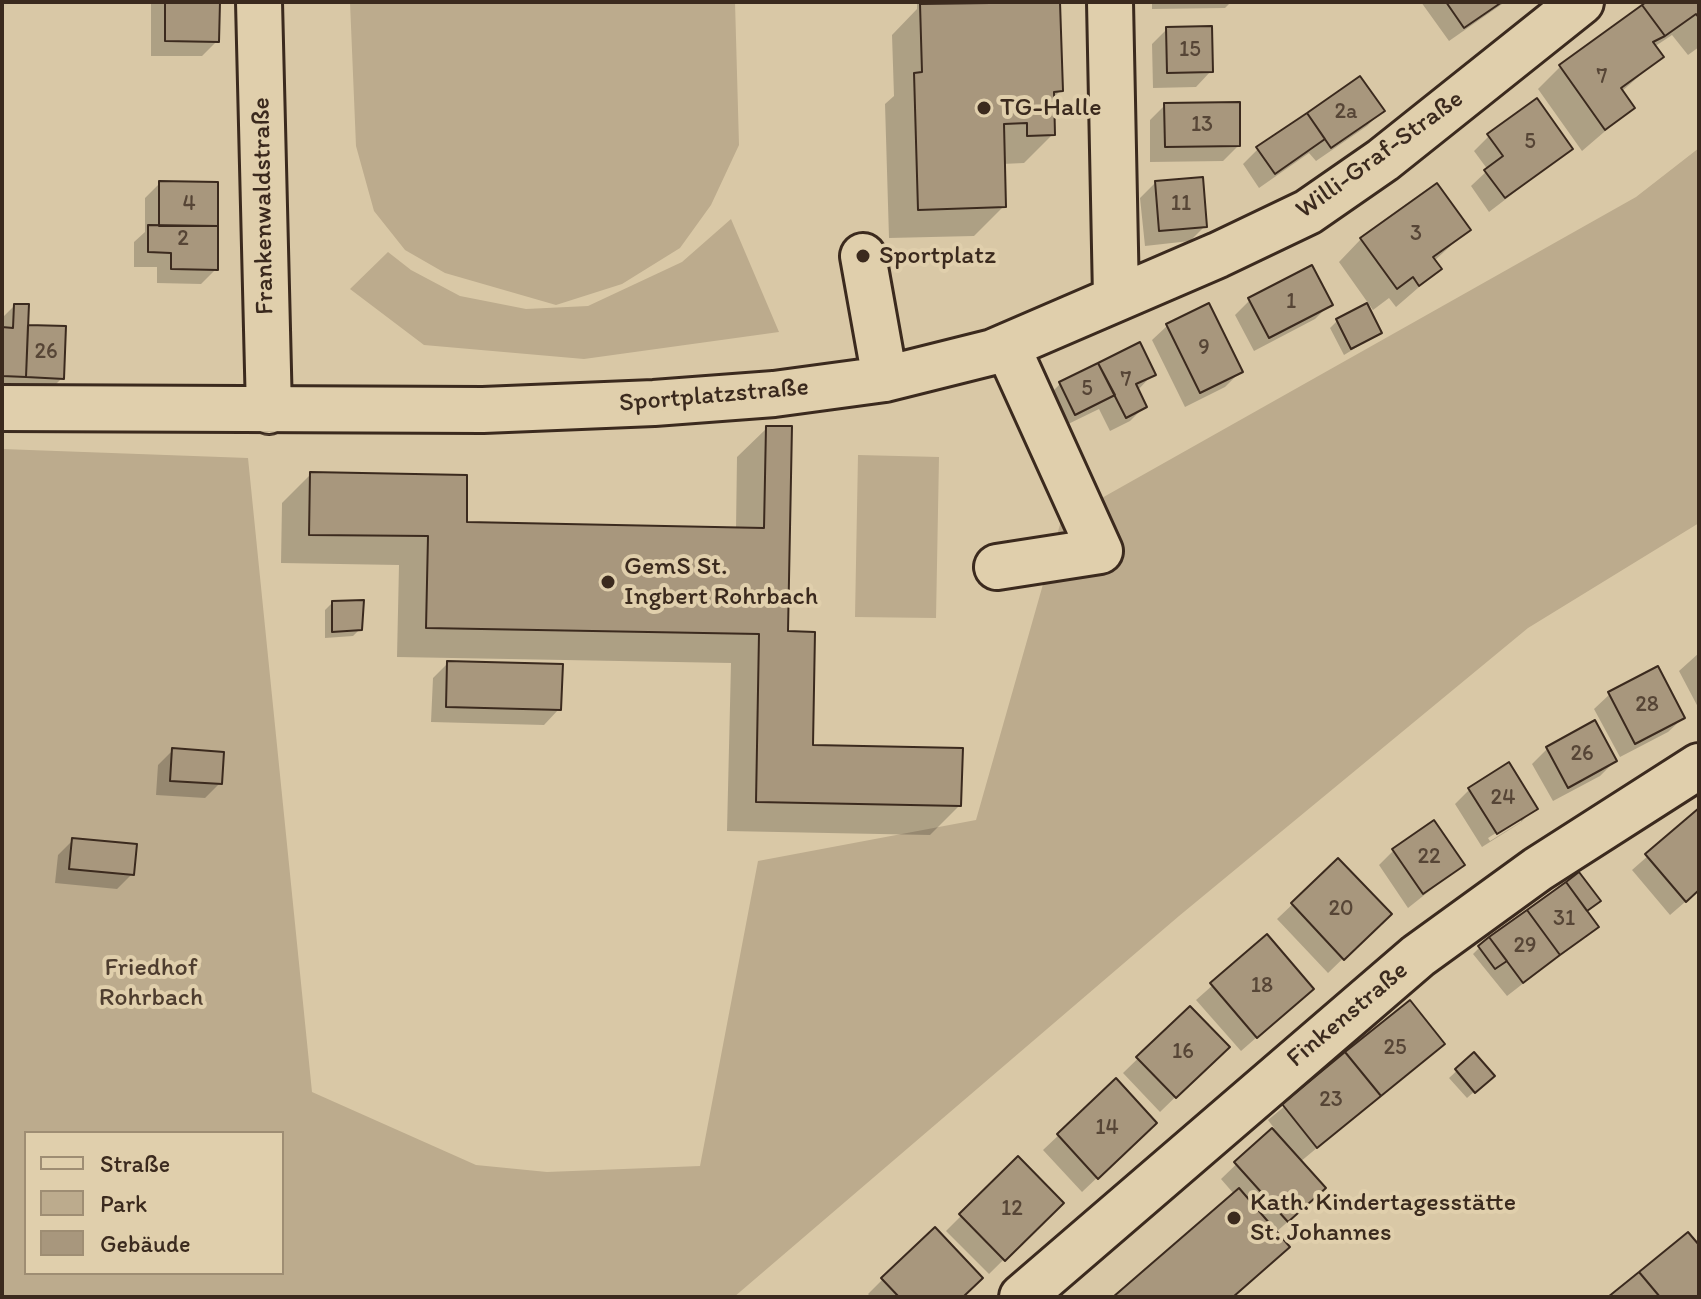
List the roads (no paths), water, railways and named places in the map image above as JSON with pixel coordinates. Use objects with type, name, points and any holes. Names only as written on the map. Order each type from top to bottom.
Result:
[{"type":"street","name":"Frankenwaldstraße","points":[[259,2],[269,411]]},
{"type":"street","points":[[1110,2],[1116,297]]},
{"type":"street","name":"Willi-Graf-Straße","points":[[1116,297],[1218,255],[1308,212],[1383,160],[1581,2]]},
{"type":"street","points":[[863,256],[885,379]]},
{"type":"street","name":"Sportplatzstraße","points":[[2,408],[483,410],[774,394],[885,379],[1007,346],[1116,297]]},
{"type":"street","points":[[997,567],[1100,551],[1007,346]]},
{"type":"street","name":"Finkenstraße","points":[[1022,1297],[1418,956],[1538,869],[1699,766]]},
{"type":"place","name":"TG-Halle","points":[[984,108]]},
{"type":"place","name":"Sportplatz","points":[[863,256]]},
{"type":"place","name":"GemS St. Ingbert Rohrbach","points":[[608,582]]},
{"type":"place","name":"Kath. Kindertagesstätte St. Johannes","points":[[1234,1218]]},
{"type":"park label","name":"Friedhof Rohrbach","points":[[151,983]]}]
